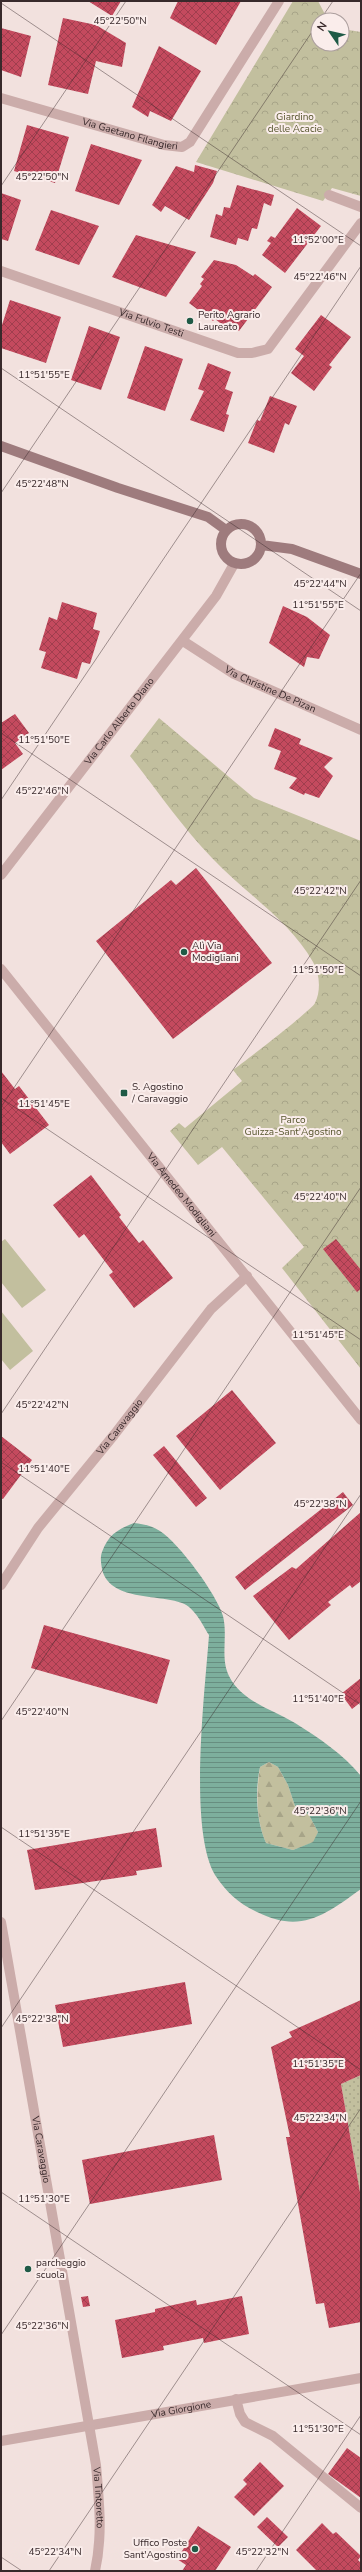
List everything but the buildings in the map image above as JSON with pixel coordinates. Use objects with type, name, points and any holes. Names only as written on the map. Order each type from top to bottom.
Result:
[{"type":"main road","points":[[1,446],[118,488],[208,517],[226,530]]},
{"type":"main road","points":[[238,524],[252,527],[260,538],[261,545],[257,557],[252,561],[240,565],[234,564],[223,555],[220,549],[220,542],[226,530],[238,524]]},
{"type":"main road","points":[[261,545],[292,549],[361,574]]},
{"type":"street","name":"Via Gaetano Filangieri","points":[[1,98],[164,145],[182,147],[190,142],[279,1]]},
{"type":"street","points":[[329,195],[361,207]]},
{"type":"street","name":"Via Fulvio Testi","points":[[1,271],[238,353],[252,354],[268,349],[361,223]]},
{"type":"street","name":"Via Carlo Alberto Diano","points":[[1,875],[63,792],[183,641],[216,596],[234,564]]},
{"type":"street","name":"Via Christine De Pizan","points":[[183,641],[234,674],[361,730]]},
{"type":"street","name":"Via Amedeo Modigliani","points":[[1,969],[361,1420]]},
{"type":"street","name":"Via Caravaggio","points":[[1,1585],[38,1528],[114,1435],[211,1309],[247,1276]]},
{"type":"street","name":"Via Caravaggio","points":[[1,1922],[88,2425]]},
{"type":"street","name":"Via Giorgione","points":[[1,2441],[361,2378]]},
{"type":"street","points":[[236,2399],[240,2414],[245,2422],[273,2436],[361,2508]]},
{"type":"street","name":"Via Tintoretto","points":[[88,2425],[96,2465],[100,2510],[100,2551],[95,2571]]},
{"type":"green space","name":"Giardino delle Acacie","points":[[293,1],[318,1],[324,12],[310,12],[310,52],[350,52],[350,30],[361,32],[361,196],[332,188],[323,201],[196,162]]},
{"type":"green space","name":"Parco Guizza-Sant'Agostino","points":[[159,718],[254,798],[361,841],[361,1369],[282,1268],[304,1247],[222,1147],[198,1165],[170,1131],[179,1123],[185,1128],[242,1081],[233,1070],[311,1008],[317,998],[319,982],[313,962],[292,933],[266,907],[225,871],[201,846],[130,756]]},
{"type":"green space","points":[[5,1239],[46,1290],[22,1308],[1,1282],[1,1242]]},
{"type":"green space","points":[[1,1311],[33,1351],[10,1370],[1,1359]]},
{"type":"green space","points":[[269,1762],[278,1767],[288,1785],[295,1806],[309,1815],[318,1832],[314,1842],[293,1850],[266,1843],[260,1825],[258,1786],[260,1767]]},
{"type":"green space","points":[[361,2075],[361,2198],[341,2084]]},
{"type":"shaded area","points":[[134,1523],[151,1527],[168,1537],[187,1558],[205,1583],[223,1616],[226,1669],[235,1685],[250,1699],[295,1723],[322,1741],[339,1754],[361,1776],[361,1889],[324,1914],[300,1921],[287,1921],[273,1918],[250,1909],[239,1901],[228,1892],[215,1875],[207,1854],[202,1826],[200,1794],[202,1723],[209,1635],[198,1617],[187,1605],[172,1600],[136,1595],[114,1587],[106,1579],[102,1569],[101,1558],[104,1546],[114,1533]],"holes":[[[269,1762],[278,1767],[288,1785],[295,1806],[309,1815],[318,1832],[313,1842],[293,1850],[266,1843],[258,1815],[257,1786],[260,1767]]]},
{"type":"place","name":"Perito Agrario Laureato","points":[[190,321]]},
{"type":"place","name":"Alì Via Modigliani","points":[[184,952]]},
{"type":"place","name":"S. Agostino / Caravaggio","points":[[124,1093]]},
{"type":"place","name":"parcheggio scuola","points":[[28,2269]]},
{"type":"place","name":"Uffico Poste Sant'Agostino","points":[[195,2549]]}]
